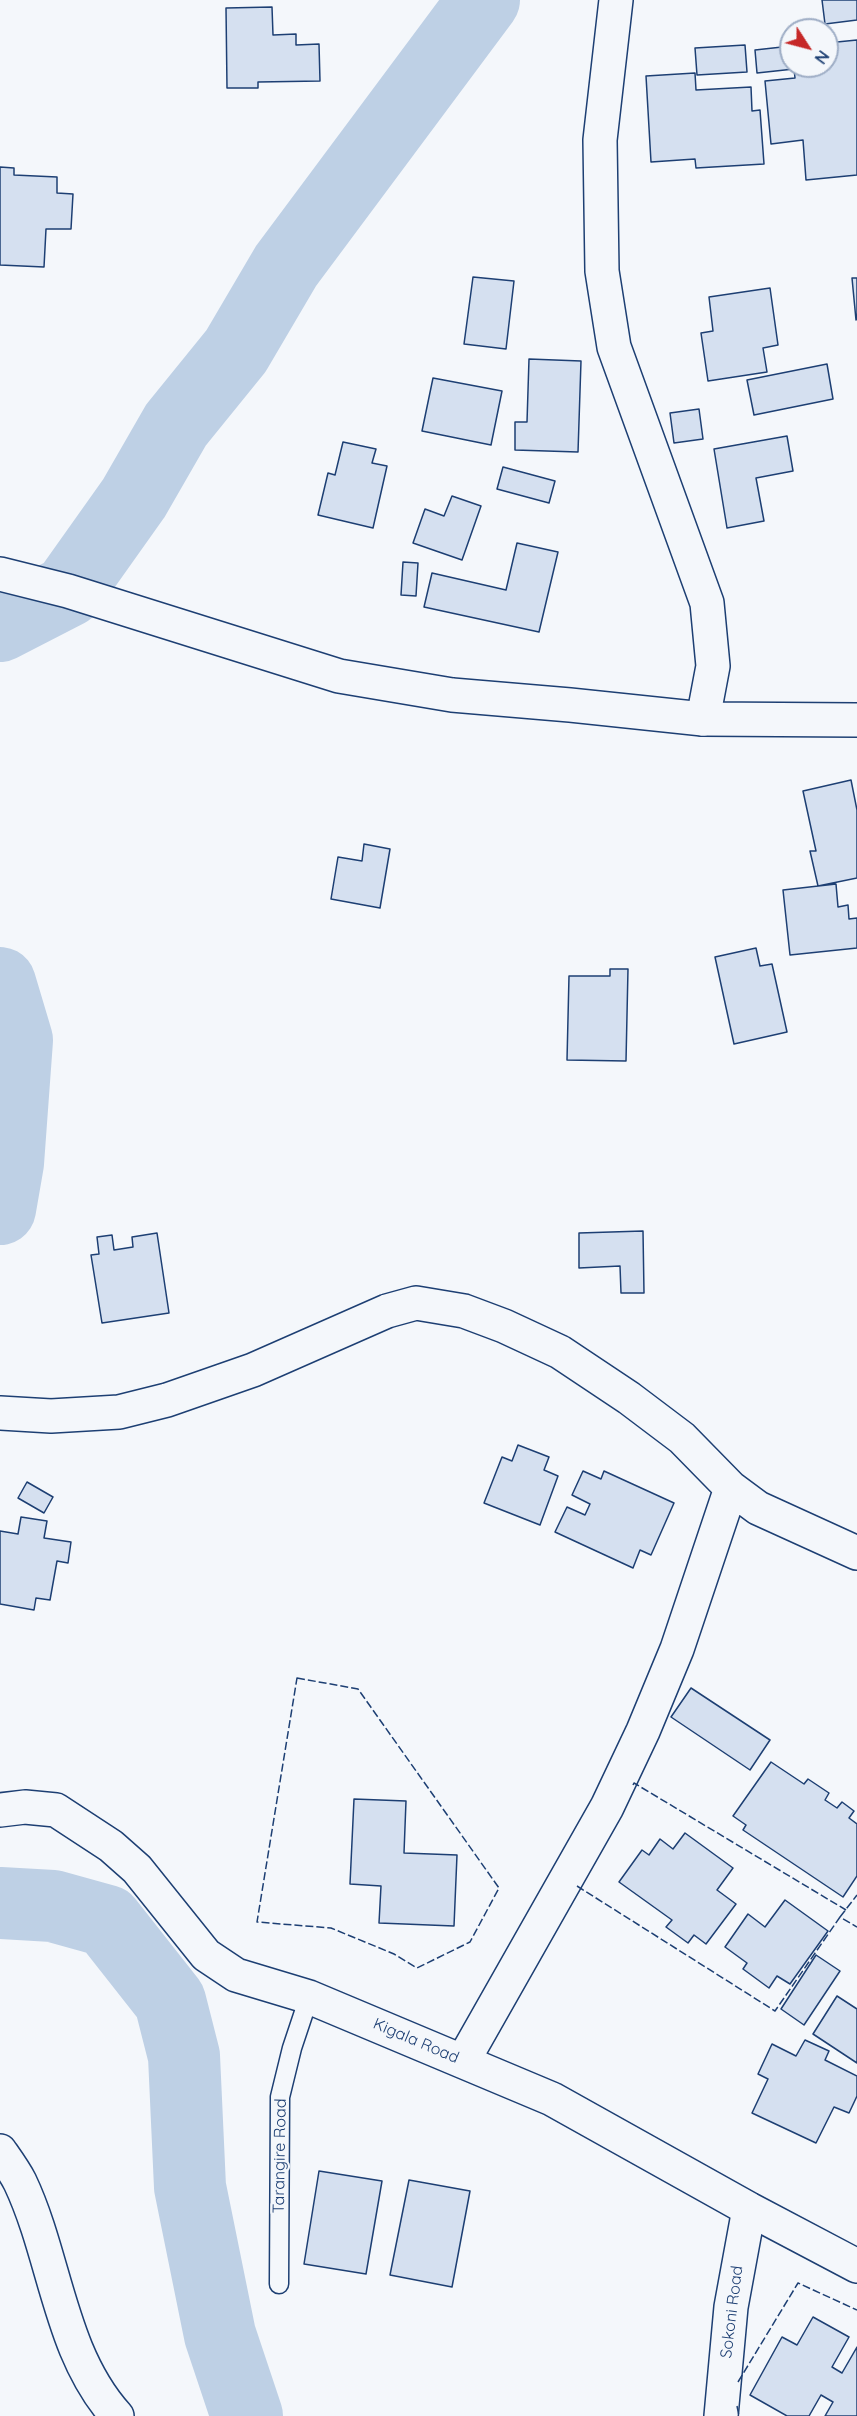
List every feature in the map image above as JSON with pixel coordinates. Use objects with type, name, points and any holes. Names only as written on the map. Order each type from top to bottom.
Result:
[{"type":"street","points":[[616,0],[600,140],[602,270],[614,346],[707,603],[713,666],[703,719]]},
{"type":"street","points":[[0,574],[68,591],[339,676],[452,695],[703,719],[857,720]]},
{"type":"street","points":[[0,1413],[51,1416],[119,1413],[253,1370],[387,1311],[416,1303],[464,1311],[504,1326],[560,1352],[629,1398],[682,1438],[731,1488],[758,1508],[857,1553]]},
{"type":"street","points":[[463,2061],[607,1807],[643,1731],[677,1649],[731,1488]]},
{"type":"street","name":"Kigala Road","points":[[0,1810],[25,1807],[56,1810],[111,1846],[137,1869],[206,1955],[236,1975],[309,1996],[552,2100],[748,2209],[857,2266]]},
{"type":"street","points":[[0,2151],[20,2182],[78,2358],[104,2401],[117,2416]]},
{"type":"street","name":"Sokoni Road","points":[[721,2416],[731,2307],[748,2209]]},
{"type":"lane","name":"Tarangire Road","points":[[279,2284],[280,2097],[292,2048],[309,1996]]},
{"type":"building","points":[[822,0],[857,0],[857,20],[839,22],[839,18],[824,18]]},
{"type":"building","points":[[272,7],[273,35],[296,34],[296,45],[319,44],[320,81],[258,82],[258,88],[227,88],[226,8]]},
{"type":"building","points":[[857,40],[857,175],[806,180],[803,140],[771,144],[765,81],[839,78],[839,42]]},
{"type":"building","points":[[745,45],[747,72],[697,75],[695,48]]},
{"type":"building","points":[[779,47],[779,71],[757,73],[755,50]]},
{"type":"building","points":[[695,73],[696,90],[751,87],[752,111],[760,110],[764,164],[696,168],[695,159],[651,162],[646,76]]},
{"type":"building","points":[[0,167],[14,168],[14,175],[57,177],[57,193],[73,194],[71,229],[46,229],[44,267],[0,265]]},
{"type":"building","points":[[473,277],[514,281],[506,349],[464,344]]},
{"type":"building","points":[[852,278],[857,278],[856,320]]},
{"type":"building","points":[[770,288],[778,345],[763,348],[767,372],[708,381],[701,333],[713,331],[709,297]]},
{"type":"building","points":[[529,359],[581,361],[578,452],[515,450],[515,422],[527,422]]},
{"type":"building","points":[[827,364],[833,399],[754,415],[747,380]]},
{"type":"building","points":[[433,378],[502,391],[491,445],[422,431]]},
{"type":"building","points":[[699,409],[703,439],[674,443],[670,413]]},
{"type":"building","points":[[787,436],[793,471],[756,478],[764,521],[727,528],[714,449]]},
{"type":"building","points":[[343,442],[376,449],[372,463],[387,466],[373,528],[318,515],[328,473],[335,475]]},
{"type":"building","points":[[503,467],[555,481],[549,503],[497,489]]},
{"type":"building","points":[[452,496],[481,506],[462,560],[413,543],[425,509],[444,516]]},
{"type":"building","points":[[517,543],[558,552],[539,632],[424,607],[432,573],[506,590]]},
{"type":"building","points":[[403,562],[418,563],[416,596],[401,595]]},
{"type":"building","points":[[851,780],[857,810],[857,878],[818,886],[810,851],[816,851],[803,791]]},
{"type":"building","points":[[364,844],[390,849],[380,908],[331,899],[338,857],[362,861]]},
{"type":"building","points":[[836,884],[838,907],[848,905],[849,919],[857,918],[857,948],[790,955],[783,890]]},
{"type":"building","points":[[756,948],[760,966],[772,964],[787,1032],[734,1044],[715,957]]},
{"type":"building","points":[[610,969],[628,969],[626,1061],[567,1060],[569,976],[610,976]]},
{"type":"building","points":[[643,1231],[644,1293],[621,1293],[620,1266],[579,1268],[579,1233]]},
{"type":"building","points":[[157,1233],[169,1313],[102,1323],[91,1255],[99,1254],[97,1237],[112,1235],[114,1250],[133,1247],[132,1237]]},
{"type":"building","points":[[518,1445],[549,1457],[544,1470],[558,1476],[540,1525],[484,1503],[502,1457],[512,1461]]},
{"type":"building","points":[[583,1471],[601,1479],[604,1471],[674,1503],[651,1555],[640,1550],[633,1568],[555,1532],[567,1507],[585,1515],[590,1504],[572,1495]]},
{"type":"building","points":[[27,1482],[53,1497],[44,1513],[18,1498]]},
{"type":"building","points":[[21,1517],[47,1521],[44,1538],[71,1542],[68,1563],[57,1561],[50,1600],[36,1598],[34,1610],[0,1604],[0,1531],[18,1534]]},
{"type":"building","points":[[691,1688],[770,1740],[750,1770],[671,1717]]},
{"type":"building","points":[[771,1762],[804,1784],[808,1779],[829,1793],[825,1800],[837,1808],[842,1802],[854,1811],[849,1818],[857,1824],[857,1876],[843,1897],[743,1830],[746,1825],[733,1816]]},
{"type":"building","points":[[354,1799],[406,1801],[404,1853],[457,1855],[454,1926],[379,1923],[381,1886],[350,1884]]},
{"type":"building","points":[[685,1833],[733,1868],[717,1890],[736,1904],[706,1944],[694,1935],[688,1943],[666,1927],[672,1920],[619,1882],[642,1850],[649,1855],[660,1839],[673,1849]]},
{"type":"building","points":[[785,1900],[828,1931],[790,1984],[777,1976],[769,1988],[743,1969],[747,1963],[725,1947],[748,1914],[765,1927]]},
{"type":"building","points":[[816,1955],[840,1971],[804,2025],[781,2009]]},
{"type":"building","points":[[837,1996],[857,2009],[857,2063],[813,2034]]},
{"type":"building","points":[[805,2040],[829,2051],[825,2060],[857,2076],[857,2096],[849,2113],[834,2107],[816,2143],[752,2113],[768,2079],[758,2074],[772,2044],[796,2056]]},
{"type":"building","points":[[319,2171],[382,2181],[366,2274],[304,2264]]},
{"type":"building","points":[[409,2180],[470,2191],[452,2287],[390,2275]]},
{"type":"building","points":[[813,2317],[849,2337],[832,2367],[842,2373],[857,2347],[857,2416],[825,2416],[833,2402],[821,2395],[809,2416],[787,2416],[750,2395],[782,2337],[797,2345]]},
{"type":"waterway","points":[[0,626],[68,591],[134,498],[176,425],[236,351],[286,266],[484,0]]},
{"type":"waterway","points":[[0,983],[17,1040],[8,1163],[0,1209]]},
{"type":"waterway","points":[[0,1903],[53,1906],[107,1921],[170,2001],[184,2056],[190,2187],[220,2335],[247,2416]]},
{"type":"fence","points":[[297,1678],[358,1689],[499,1888],[470,1942],[417,1968],[394,1954],[331,1928],[257,1922],[297,1678]]},
{"type":"fence","points":[[633,1785],[634,1783],[846,1910]]},
{"type":"fence","points":[[577,1886],[775,2011],[840,1917],[857,1927]]},
{"type":"fence","points":[[840,1917],[857,1895]]},
{"type":"fence","points":[[738,2382],[798,2283],[857,2310]]},
{"type":"fence","points":[[737,2406],[739,2416]]}]
